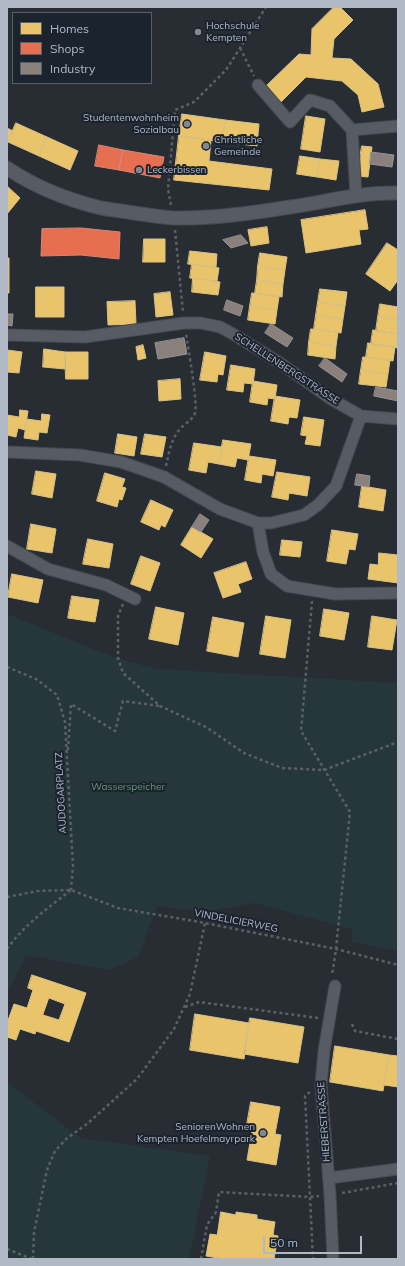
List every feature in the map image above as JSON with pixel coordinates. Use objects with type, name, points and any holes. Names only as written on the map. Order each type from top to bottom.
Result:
[{"type":"street","points":[[258,85],[290,122],[310,100],[330,106],[352,130],[356,195]]},
{"type":"street","points":[[352,130],[398,126]]},
{"type":"street","points":[[7,168],[21,178],[46,190],[101,208],[174,218],[291,207],[379,192],[398,193]]},
{"type":"street","name":"SCHELLENBERGSTRASSE","points":[[7,335],[85,337],[184,323],[201,323],[220,327],[234,334],[280,363],[331,399],[361,416],[398,419]]},
{"type":"street","points":[[7,452],[80,455],[122,462],[164,477],[220,509],[258,523],[271,523],[304,515],[318,505],[336,486],[361,416]]},
{"type":"street","points":[[258,523],[263,552],[271,574],[287,586],[335,594],[398,593]]},
{"type":"street","points":[[7,546],[48,569],[106,585],[135,599]]},
{"type":"street","name":"HIEBERSTRASSE","points":[[333,981],[320,1085],[330,1196],[333,1259]]},
{"type":"street","points":[[328,1178],[398,1168]]},
{"type":"path","points":[[168,189],[176,110],[194,102],[226,70],[266,7]]},
{"type":"path","points":[[240,47],[258,85]]},
{"type":"path","points":[[164,477],[173,440],[181,429],[190,421],[195,412],[195,400],[184,323],[174,218]]},
{"type":"path","points":[[313,590],[301,731],[350,812],[333,981]]},
{"type":"path","points":[[118,616],[118,658],[123,673],[160,706]]},
{"type":"path","name":"AUDOGARPLATZ","points":[[7,667],[36,679],[57,695],[65,722],[73,866],[71,890]]},
{"type":"path","points":[[67,761],[71,704],[115,731],[123,701],[160,706],[206,727],[244,753],[282,768],[324,770],[398,742]]},
{"type":"path","points":[[7,897],[38,890],[71,890]]},
{"type":"path","points":[[7,949],[17,935],[71,890]]},
{"type":"path","name":"VINDELICIERWEG","points":[[71,890],[118,908],[205,923],[336,950],[398,965]]},
{"type":"path","points":[[7,1248],[33,1259],[34,1232],[50,1160],[66,1139],[87,1124],[136,1079],[174,1029],[190,994],[205,923]]},
{"type":"path","points":[[185,1007],[199,1002],[328,1020]]},
{"type":"path","points":[[352,1024],[355,1031],[398,1040]]},
{"type":"path","points":[[313,1259],[304,1096],[320,1085]]},
{"type":"path","points":[[201,1259],[207,1225],[216,1212],[219,1192],[310,1197],[330,1196],[398,1183]]},
{"type":"green space","name":"Wasserspeicher","points":[[7,614],[113,657],[157,669],[398,683],[398,951],[352,942],[352,929],[255,903],[203,912],[157,906],[138,957],[109,970],[26,955],[7,993]]},
{"type":"green space","points":[[7,1082],[80,1138],[210,1156],[189,1259],[7,1259]]},
{"type":"building: Homes","points":[[334,7],[340,7],[353,20],[334,39],[332,58],[351,59],[378,84],[384,107],[362,112],[358,95],[342,81],[306,77],[281,102],[265,87],[299,54],[311,55],[312,29]]},
{"type":"building: Homes","points":[[182,114],[225,120],[222,142],[179,136]]},
{"type":"building: Homes","points":[[306,116],[325,119],[320,152],[301,149]]},
{"type":"building: Homes","points":[[225,120],[259,124],[257,146],[222,142]]},
{"type":"building: Homes","points":[[16,123],[47,137],[39,156],[8,142]]},
{"type":"building: Homes","points":[[7,128],[13,131],[8,142],[7,142]]},
{"type":"building: Homes","points":[[179,136],[211,140],[209,161],[272,169],[269,190],[174,180]]},
{"type":"building: Homes","points":[[47,137],[78,151],[70,170],[39,156]]},
{"type":"building: Homes","points":[[362,146],[372,147],[368,177],[357,176]]},
{"type":"building: Homes","points":[[300,156],[320,159],[317,177],[297,174]]},
{"type":"building: Homes","points":[[320,159],[339,161],[336,180],[317,177]]},
{"type":"building: Homes","points":[[7,186],[20,198],[7,214]]},
{"type":"building: Homes","points":[[365,210],[368,229],[359,230],[361,244],[306,253],[301,220]]},
{"type":"building: Homes","points":[[267,227],[269,243],[251,246],[248,230]]},
{"type":"building: Homes","points":[[144,239],[165,239],[165,262],[143,262]]},
{"type":"building: Homes","points":[[387,243],[398,250],[398,280],[390,291],[366,274]]},
{"type":"building: Homes","points":[[190,251],[217,254],[216,267],[188,264]]},
{"type":"building: Homes","points":[[260,253],[287,257],[285,270],[258,266]]},
{"type":"building: Homes","points":[[7,258],[9,258],[9,293],[7,293]]},
{"type":"building: Homes","points":[[192,264],[219,268],[217,281],[190,278]]},
{"type":"building: Homes","points":[[258,266],[285,270],[283,284],[257,280]]},
{"type":"building: Homes","points":[[193,278],[220,282],[218,295],[192,292]]},
{"type":"building: Homes","points":[[257,280],[283,284],[282,297],[255,293]]},
{"type":"building: Homes","points":[[36,287],[64,287],[64,317],[36,317]]},
{"type":"building: Homes","points":[[320,289],[347,292],[345,306],[318,302]]},
{"type":"building: Homes","points":[[170,292],[173,315],[156,317],[154,294]]},
{"type":"building: Homes","points":[[252,293],[279,297],[277,310],[250,306]]},
{"type":"building: Homes","points":[[135,301],[136,324],[108,325],[107,302]]},
{"type":"building: Homes","points":[[318,302],[345,306],[343,319],[316,315]]},
{"type":"building: Homes","points":[[380,304],[398,307],[398,320],[378,317]]},
{"type":"building: Homes","points":[[250,306],[277,310],[275,324],[248,320]]},
{"type":"building: Homes","points":[[316,315],[343,319],[341,333],[314,329]]},
{"type":"building: Homes","points":[[378,317],[398,320],[398,334],[376,331]]},
{"type":"building: Homes","points":[[311,329],[338,332],[336,346],[309,342]]},
{"type":"building: Homes","points":[[373,330],[398,334],[398,348],[371,344]]},
{"type":"building: Homes","points":[[309,342],[336,346],[335,359],[308,355]]},
{"type":"building: Homes","points":[[368,343],[395,347],[393,361],[366,357]]},
{"type":"building: Homes","points":[[143,345],[146,358],[138,360],[136,347]]},
{"type":"building: Homes","points":[[44,349],[65,352],[65,369],[43,367]]},
{"type":"building: Homes","points":[[7,350],[22,352],[19,373],[7,372]]},
{"type":"building: Homes","points":[[65,352],[88,352],[88,379],[66,379]]},
{"type":"building: Homes","points":[[205,352],[226,356],[223,375],[218,374],[217,382],[200,380]]},
{"type":"building: Homes","points":[[363,357],[390,360],[388,374],[361,370]]},
{"type":"building: Homes","points":[[231,365],[255,369],[253,384],[244,383],[243,392],[227,390]]},
{"type":"building: Homes","points":[[361,370],[388,374],[386,387],[359,384]]},
{"type":"building: Homes","points":[[180,379],[181,399],[159,401],[158,381]]},
{"type":"building: Homes","points":[[253,381],[277,385],[275,399],[268,398],[267,405],[250,402]]},
{"type":"building: Homes","points":[[275,396],[300,400],[297,418],[289,417],[288,424],[271,421]]},
{"type":"building: Homes","points":[[20,410],[28,411],[25,430],[18,428],[16,437],[7,435],[7,415],[19,417]]},
{"type":"building: Homes","points":[[42,414],[50,415],[47,433],[39,432],[38,440],[24,438],[27,419],[41,421]]},
{"type":"building: Homes","points":[[304,417],[324,420],[320,446],[305,444],[307,436],[301,435]]},
{"type":"building: Homes","points":[[118,434],[137,437],[134,456],[115,453]]},
{"type":"building: Homes","points":[[145,434],[166,437],[162,457],[141,454]]},
{"type":"building: Homes","points":[[223,440],[251,444],[248,460],[237,458],[235,467],[219,464]]},
{"type":"building: Homes","points":[[194,443],[222,447],[219,464],[208,462],[206,473],[189,470]]},
{"type":"building: Homes","points":[[249,456],[276,460],[273,476],[262,474],[261,483],[245,480]]},
{"type":"building: Homes","points":[[36,471],[56,474],[52,498],[32,494]]},
{"type":"building: Homes","points":[[277,472],[310,477],[307,496],[289,493],[288,500],[272,497]]},
{"type":"building: Homes","points":[[105,473],[125,479],[122,487],[126,488],[122,500],[119,499],[117,507],[97,501]]},
{"type":"building: Homes","points":[[362,486],[386,490],[383,511],[359,507]]},
{"type":"building: Homes","points":[[151,500],[173,510],[165,527],[161,525],[159,530],[141,522]]},
{"type":"building: Homes","points":[[31,524],[56,529],[52,553],[27,549]]},
{"type":"building: Homes","points":[[192,527],[213,539],[201,558],[181,545]]},
{"type":"building: Homes","points":[[332,530],[358,534],[355,550],[349,549],[346,564],[327,561]]},
{"type":"building: Homes","points":[[88,539],[113,544],[109,568],[83,564]]},
{"type":"building: Homes","points":[[282,540],[302,542],[300,557],[280,555]]},
{"type":"building: Homes","points":[[379,553],[398,555],[398,583],[368,579],[370,564],[378,565]]},
{"type":"building: Homes","points":[[141,556],[160,563],[150,591],[131,584]]},
{"type":"building: Homes","points":[[246,562],[252,579],[238,584],[241,592],[223,598],[214,573]]},
{"type":"building: Homes","points":[[12,574],[43,580],[38,603],[8,597]]},
{"type":"building: Homes","points":[[72,596],[99,600],[95,622],[68,618]]},
{"type":"building: Homes","points":[[156,607],[184,613],[178,645],[149,639]]},
{"type":"building: Homes","points":[[324,609],[349,613],[344,640],[320,636]]},
{"type":"building: Homes","points":[[266,616],[291,620],[285,658],[260,654]]},
{"type":"building: Homes","points":[[372,616],[397,620],[392,650],[368,647]]},
{"type":"building: Homes","points":[[213,617],[244,623],[238,657],[207,651]]},
{"type":"building: Homes","points":[[32,975],[86,993],[69,1042],[36,1031],[35,1034],[20,1029],[16,1040],[7,1037],[7,1023],[14,1004],[27,1008],[33,990],[28,988]],"holes":[[[49,998],[65,1004],[59,1020],[43,1015]]]},
{"type":"building: Homes","points":[[195,1014],[249,1023],[244,1059],[190,1050]]},
{"type":"building: Homes","points":[[250,1018],[304,1027],[298,1063],[244,1054]]},
{"type":"building: Homes","points":[[335,1046],[389,1055],[383,1091],[330,1082]]},
{"type":"building: Homes","points":[[389,1055],[398,1056],[398,1087],[384,1085]]},
{"type":"building: Homes","name":"SeniorenWohnen Kempten Hoefelmayrpark","points":[[251,1102],[280,1107],[275,1134],[281,1135],[276,1165],[247,1160],[252,1131],[246,1130]]},
{"type":"building: Homes","points":[[221,1212],[236,1215],[236,1212],[257,1215],[257,1219],[275,1222],[273,1235],[278,1236],[274,1259],[224,1259],[206,1256],[210,1234],[217,1235]]},
{"type":"building: Shops","points":[[99,145],[123,150],[119,170],[95,166]]},
{"type":"building: Shops","points":[[123,150],[164,157],[160,178],[119,170]]},
{"type":"building: Shops","points":[[81,228],[120,232],[119,259],[81,255],[41,256],[42,229]]},
{"type":"building: Industry","points":[[371,152],[394,155],[392,167],[370,164]]},
{"type":"building: Industry","points":[[241,235],[248,243],[231,248],[223,240]]},
{"type":"building: Industry","points":[[227,300],[243,306],[240,316],[224,310]]},
{"type":"building: Industry","points":[[7,314],[13,314],[12,326],[7,325]]},
{"type":"building: Industry","points":[[271,324],[293,338],[287,347],[265,333]]},
{"type":"building: Industry","points":[[184,338],[187,354],[158,359],[155,343]]},
{"type":"building: Industry","points":[[325,358],[347,374],[342,382],[319,366]]},
{"type":"building: Industry","points":[[376,387],[398,391],[398,401],[374,396]]},
{"type":"building: Industry","points":[[357,474],[370,476],[369,487],[355,485]]},
{"type":"building: Industry","points":[[200,514],[209,520],[201,532],[192,527]]},
{"type":"place","name":"Hochschule Kempten","points":[[198,32]]},
{"type":"place","name":"Studentenwohnheim Sozialbau","points":[[187,124]]},
{"type":"place","name":"Christliche Gemeinde","points":[[206,146]]},
{"type":"place","name":"Leckerbissen","points":[[139,170]]},
{"type":"place","name":"SeniorenWohnen Kempten Hoefelmayrpark","points":[[263,1133]]}]
